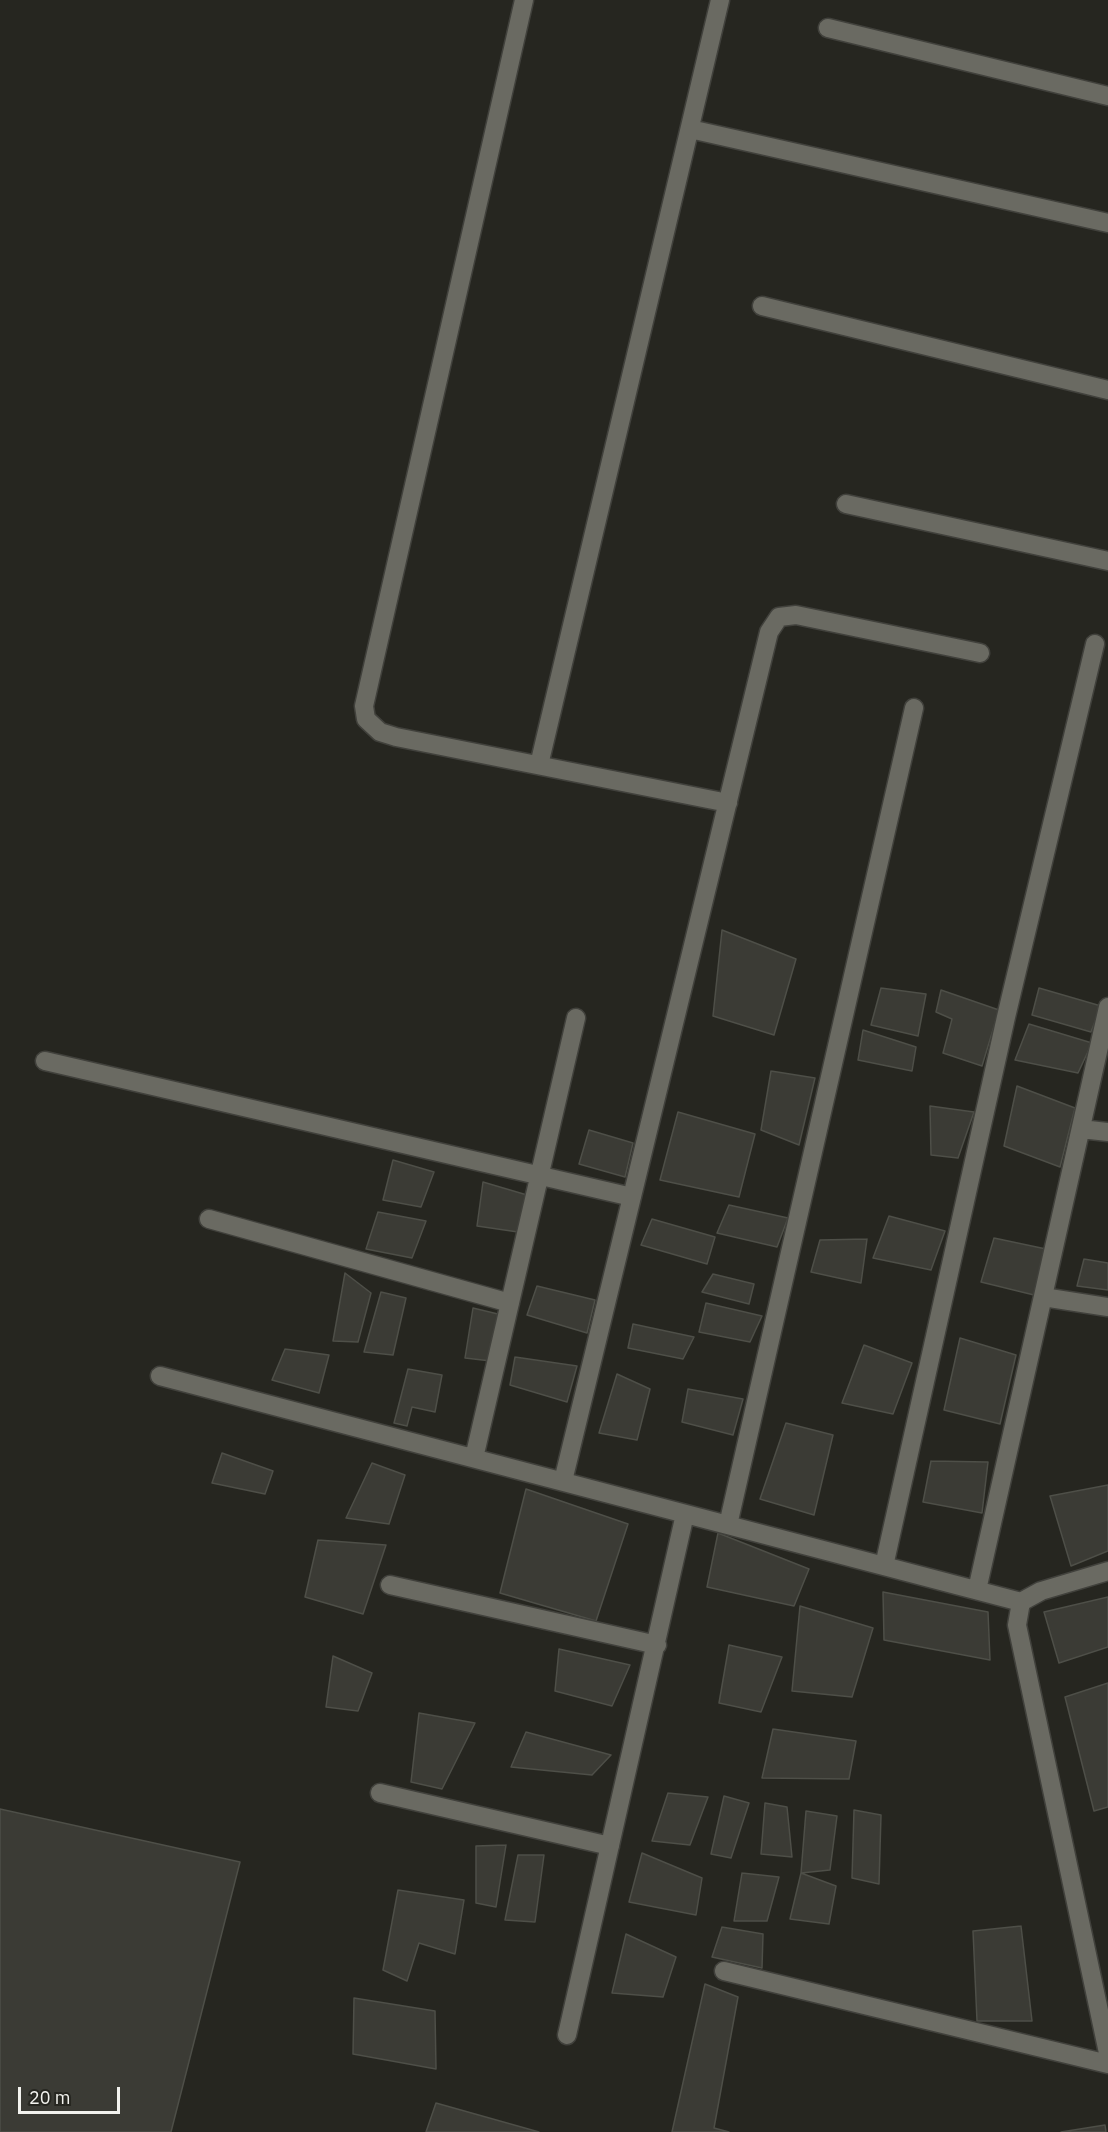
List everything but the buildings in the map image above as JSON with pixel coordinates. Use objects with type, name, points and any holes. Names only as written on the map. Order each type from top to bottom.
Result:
[{"type":"street","points":[[524,0],[364,706],[366,719],[380,732],[396,737],[728,803]]},
{"type":"street","points":[[539,765],[720,0]]},
{"type":"street","points":[[828,28],[1108,96]]},
{"type":"street","points":[[690,129],[1108,223]]},
{"type":"street","points":[[762,306],[1108,390]]},
{"type":"street","points":[[846,504],[1108,561]]},
{"type":"street","points":[[563,1482],[769,632],[779,617],[796,615],[980,653]]},
{"type":"street","points":[[884,1566],[1006,1017],[1095,644]]},
{"type":"street","points":[[728,1525],[914,708]]},
{"type":"street","points":[[977,1590],[1108,1007]]},
{"type":"street","points":[[474,1458],[576,1018]]},
{"type":"street","points":[[45,1061],[632,1197]]},
{"type":"street","points":[[1081,1129],[1108,1132]]},
{"type":"street","points":[[208,1219],[510,1303]]},
{"type":"street","points":[[1043,1297],[1108,1307]]},
{"type":"street","points":[[160,1376],[1021,1602],[1041,1591],[1108,1571]]},
{"type":"street","points":[[567,2035],[685,1514]]},
{"type":"street","points":[[390,1585],[657,1645]]},
{"type":"street","points":[[1021,1602],[1017,1625],[1108,2053]]},
{"type":"street","points":[[380,1792],[610,1846]]},
{"type":"street","points":[[724,1971],[1108,2064]]}]
